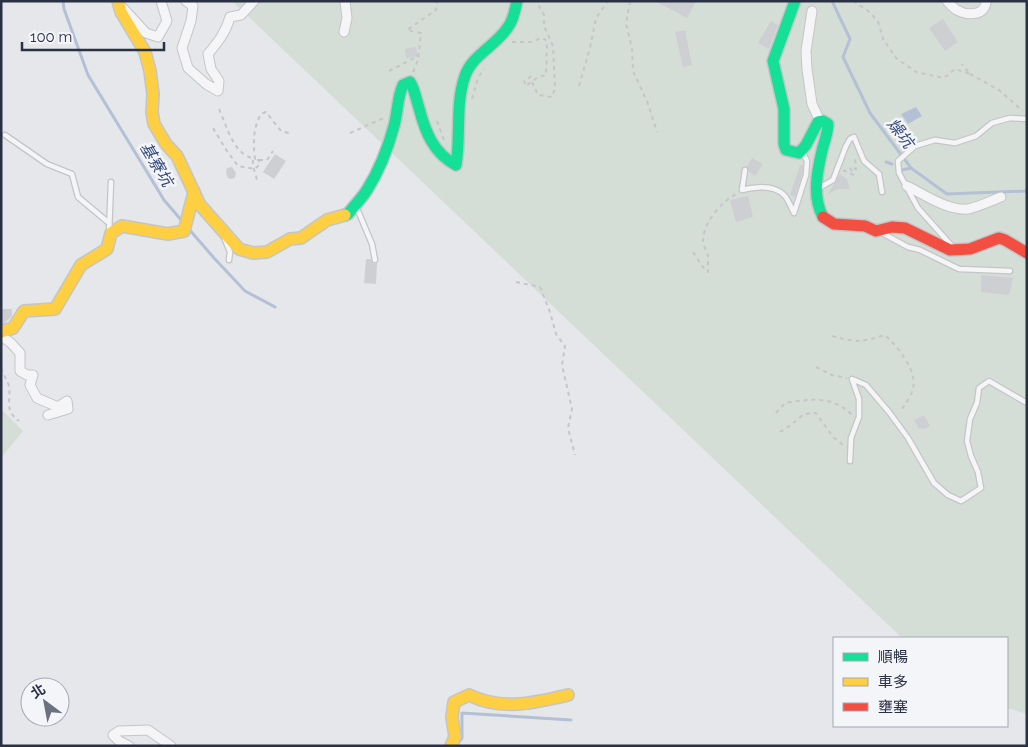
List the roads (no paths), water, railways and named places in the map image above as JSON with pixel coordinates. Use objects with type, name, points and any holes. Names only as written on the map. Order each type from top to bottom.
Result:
[{"type":"street","points":[[118,2],[146,33],[158,36],[167,21],[161,1]]},
{"type":"street","points":[[186,1],[193,6],[191,21],[182,48],[188,68],[206,84],[218,91],[219,81],[211,69],[208,54],[219,41],[230,17],[241,15],[254,1]]},
{"type":"street","points":[[344,32],[347,18],[345,1]]},
{"type":"street","points":[[118,2],[120,12],[145,52],[153,94],[152,112],[154,124],[166,144],[177,156],[200,205],[239,249],[267,252],[290,240],[301,238],[327,220],[348,214],[356,205],[367,190],[384,156],[394,126],[398,94],[403,86],[410,82],[414,88],[428,137],[448,163],[456,165],[459,152],[459,114],[465,74],[506,30],[514,15],[517,1]]},
{"type":"street","points":[[795,1],[773,61],[784,109],[784,144],[786,150],[798,153],[811,139],[812,130],[818,122],[823,121],[828,124],[816,190],[818,207],[825,220],[834,224],[866,225],[876,230],[892,227],[905,228],[957,252],[980,246],[988,241],[999,238],[1006,240],[1016,248],[1027,253]]},
{"type":"street","points":[[948,1],[958,10],[974,14],[982,11],[986,1]]},
{"type":"street","points":[[812,11],[806,51],[806,70],[812,104],[820,122]]},
{"type":"street","points":[[907,186],[947,206],[967,209],[985,204],[1001,196]]},
{"type":"street","points":[[1,334],[15,327],[24,311],[55,309],[81,265],[107,248],[111,233],[122,226],[168,234],[184,230],[194,192]]},
{"type":"street","points":[[1,334],[20,353],[20,371],[27,375],[33,375],[30,385],[37,398],[58,408],[67,401],[68,409],[48,415]]},
{"type":"street","points":[[451,746],[456,737],[452,717],[454,702],[469,695],[478,702],[526,705],[568,695]]},
{"type":"street","points":[[129,746],[119,742],[113,735],[119,731],[148,730],[171,746]]},
{"type":"lane","points":[[957,252],[918,208],[899,172],[898,161],[915,146],[935,140],[955,143],[976,136],[992,123],[1010,118],[1027,117]]},
{"type":"lane","points":[[5,135],[47,164],[72,174],[78,197],[109,223]]},
{"type":"lane","points":[[816,190],[833,180],[846,146],[850,139],[854,137],[864,161],[879,174],[882,192]]},
{"type":"lane","points":[[745,170],[742,190],[756,187],[772,189],[784,195],[794,213],[806,175],[807,161],[802,150]]},
{"type":"lane","points":[[108,243],[110,182]]},
{"type":"lane","points":[[356,205],[372,244],[375,260]]},
{"type":"lane","points":[[221,229],[230,252],[229,260]]},
{"type":"lane","points":[[876,230],[908,247],[920,250],[959,269],[1010,271]]},
{"type":"lane","points":[[850,461],[851,438],[859,417],[859,399],[852,379],[866,385],[889,412],[908,438],[934,483],[948,495],[961,501],[981,488],[978,472],[967,441],[970,419],[977,403],[979,388],[989,381],[1027,403]]},
{"type":"water","points":[[916,107],[922,116],[908,124],[901,114]]},
{"type":"waterway","name":"基寮坑","points":[[63,1],[64,9],[88,75],[164,200],[182,221]]},
{"type":"waterway","name":"燥坑","points":[[832,1],[850,39],[843,57],[870,113],[911,168],[947,194],[1027,191]]},
{"type":"waterway","points":[[886,162],[892,164]]},
{"type":"waterway","points":[[902,170],[911,168]]},
{"type":"waterway","name":"基寮坑","points":[[188,228],[245,291],[275,307]]},
{"type":"waterway","points":[[459,742],[462,738],[462,713],[571,720]]}]
